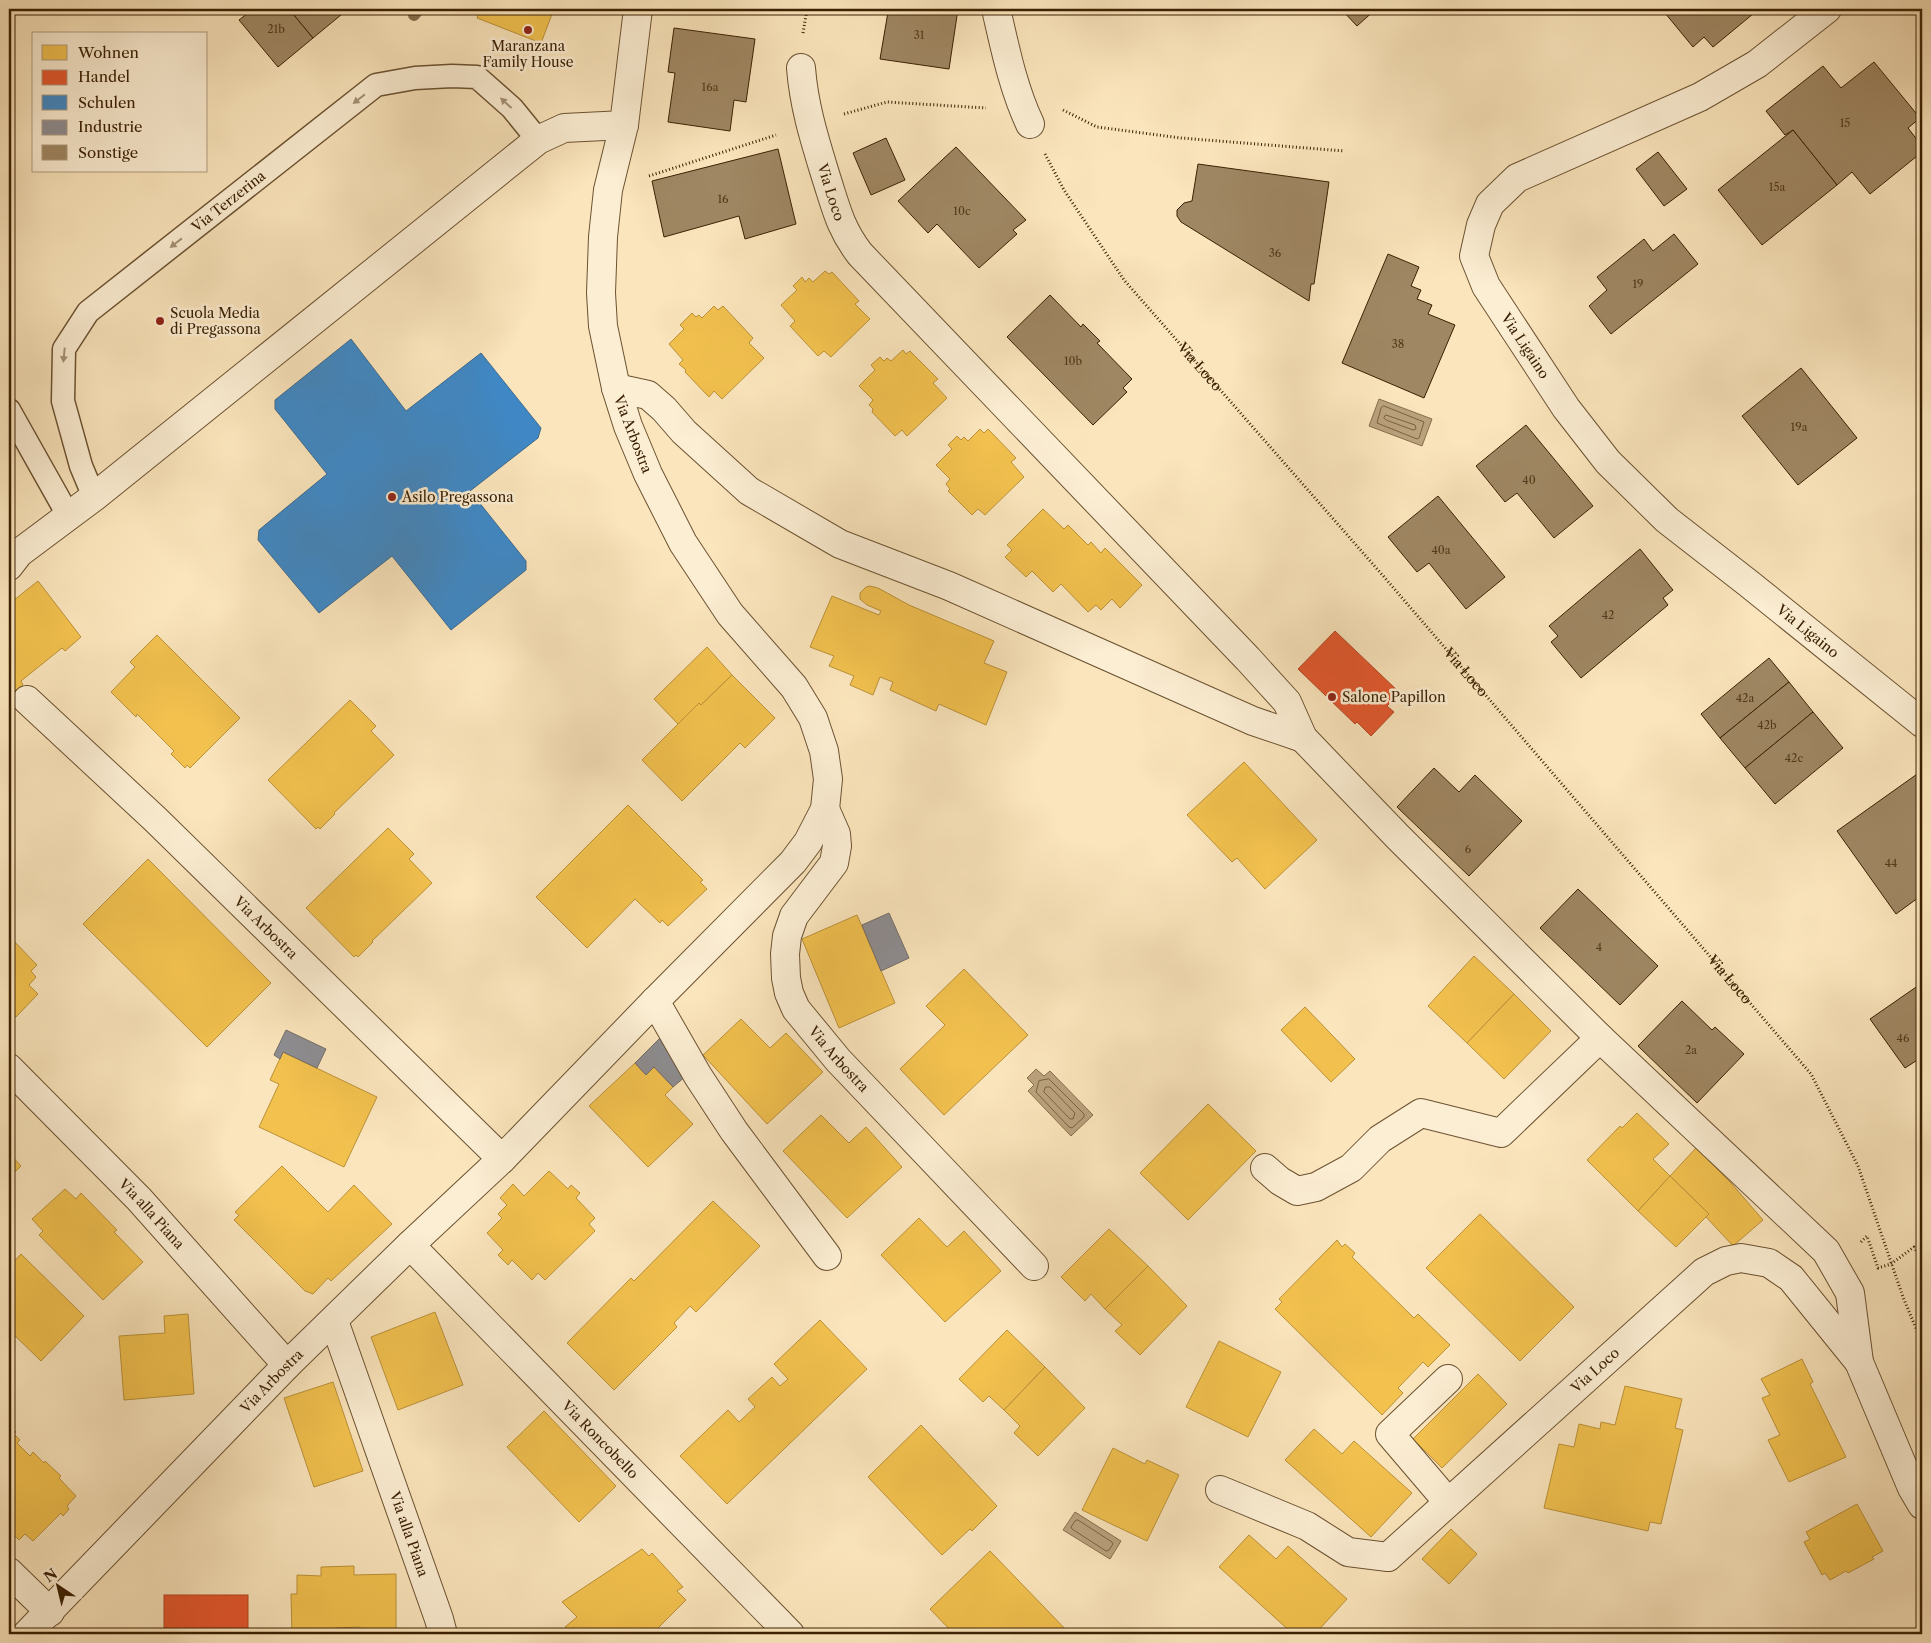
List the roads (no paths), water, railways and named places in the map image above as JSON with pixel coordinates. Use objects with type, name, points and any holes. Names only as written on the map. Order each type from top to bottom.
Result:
[{"type":"street","name":"Via Arbostra","points":[[27,1634],[287,1365],[410,1245],[502,1159],[793,862],[808,842],[825,809],[828,779],[824,751],[813,718],[794,687],[730,614],[683,543],[648,474],[628,426],[616,388],[603,326],[601,293],[603,237],[608,190],[624,125],[638,9]]},
{"type":"street","points":[[996,9],[1007,57],[1027,117]]},
{"type":"street","name":"Via Ligaino","points":[[1827,9],[1757,64],[1700,97],[1517,178],[1490,204],[1481,225],[1474,256],[1486,286],[1566,408],[1608,462],[1667,520],[1922,723]]},
{"type":"street","name":"Via Loco","points":[[802,68],[809,124],[842,227],[860,254],[1287,702],[1303,738],[1398,837],[1600,1038],[1826,1251],[1850,1293],[1859,1362],[1912,1488],[1922,1505]]},
{"type":"street","points":[[9,566],[19,553],[94,497],[538,140],[564,128],[624,125]]},
{"type":"street","name":"Via Loco","points":[[616,388],[648,395],[664,409],[684,432],[749,492],[840,544],[949,586],[1253,721],[1303,738]]},
{"type":"street","name":"Via Arbostra","points":[[27,700],[155,819],[502,1159]]},
{"type":"street","name":"Via Arbostra","points":[[825,809],[836,834],[837,846],[834,862],[794,916],[787,936],[784,954],[789,993],[796,1009],[838,1060],[1034,1266]]},
{"type":"street","points":[[655,1001],[698,1076],[734,1131],[827,1256]]},
{"type":"street","points":[[1265,1168],[1280,1181],[1297,1191],[1316,1187],[1351,1168],[1380,1139],[1421,1113],[1502,1133],[1600,1038]]},
{"type":"street","name":"Via alla Piana","points":[[9,1068],[139,1199],[287,1365]]},
{"type":"street","name":"Via Roncobello","points":[[410,1245],[790,1634]]},
{"type":"street","name":"Via Loco","points":[[1220,1490],[1307,1526],[1348,1552],[1388,1557],[1704,1272],[1726,1260],[1741,1258],[1769,1263],[1791,1278],[1859,1362]]},
{"type":"street","name":"Via alla Piana","points":[[334,1321],[443,1634]]},
{"type":"street","points":[[1448,1379],[1390,1434],[1448,1502]]},
{"type":"street","points":[[9,1572],[50,1612]]},
{"type":"lane","name":"Via Terzerina","points":[[94,497],[81,466],[63,401],[64,349],[88,312],[376,85],[415,78],[477,77],[512,108],[538,140]]},
{"type":"lane","points":[[9,410],[68,515]]},
{"type":"water","points":[[1379,399],[1432,419],[1422,446],[1369,426]]},
{"type":"water","points":[[1036,1069],[1044,1076],[1050,1071],[1093,1115],[1071,1136],[1028,1091],[1034,1085],[1027,1078]]},
{"type":"water","points":[[1075,1512],[1121,1541],[1110,1559],[1063,1530]]},
{"type":"waterway","points":[[414,15],[419,9]]},
{"type":"place","name":"Maranzana Family House","points":[[528,30]]},
{"type":"place","name":"Scuola Media di Pregassona","points":[[160,321]]},
{"type":"place","name":"Asilo Pregassona","points":[[392,497]]},
{"type":"place","name":"Salone Papillon","points":[[1332,697]]}]
